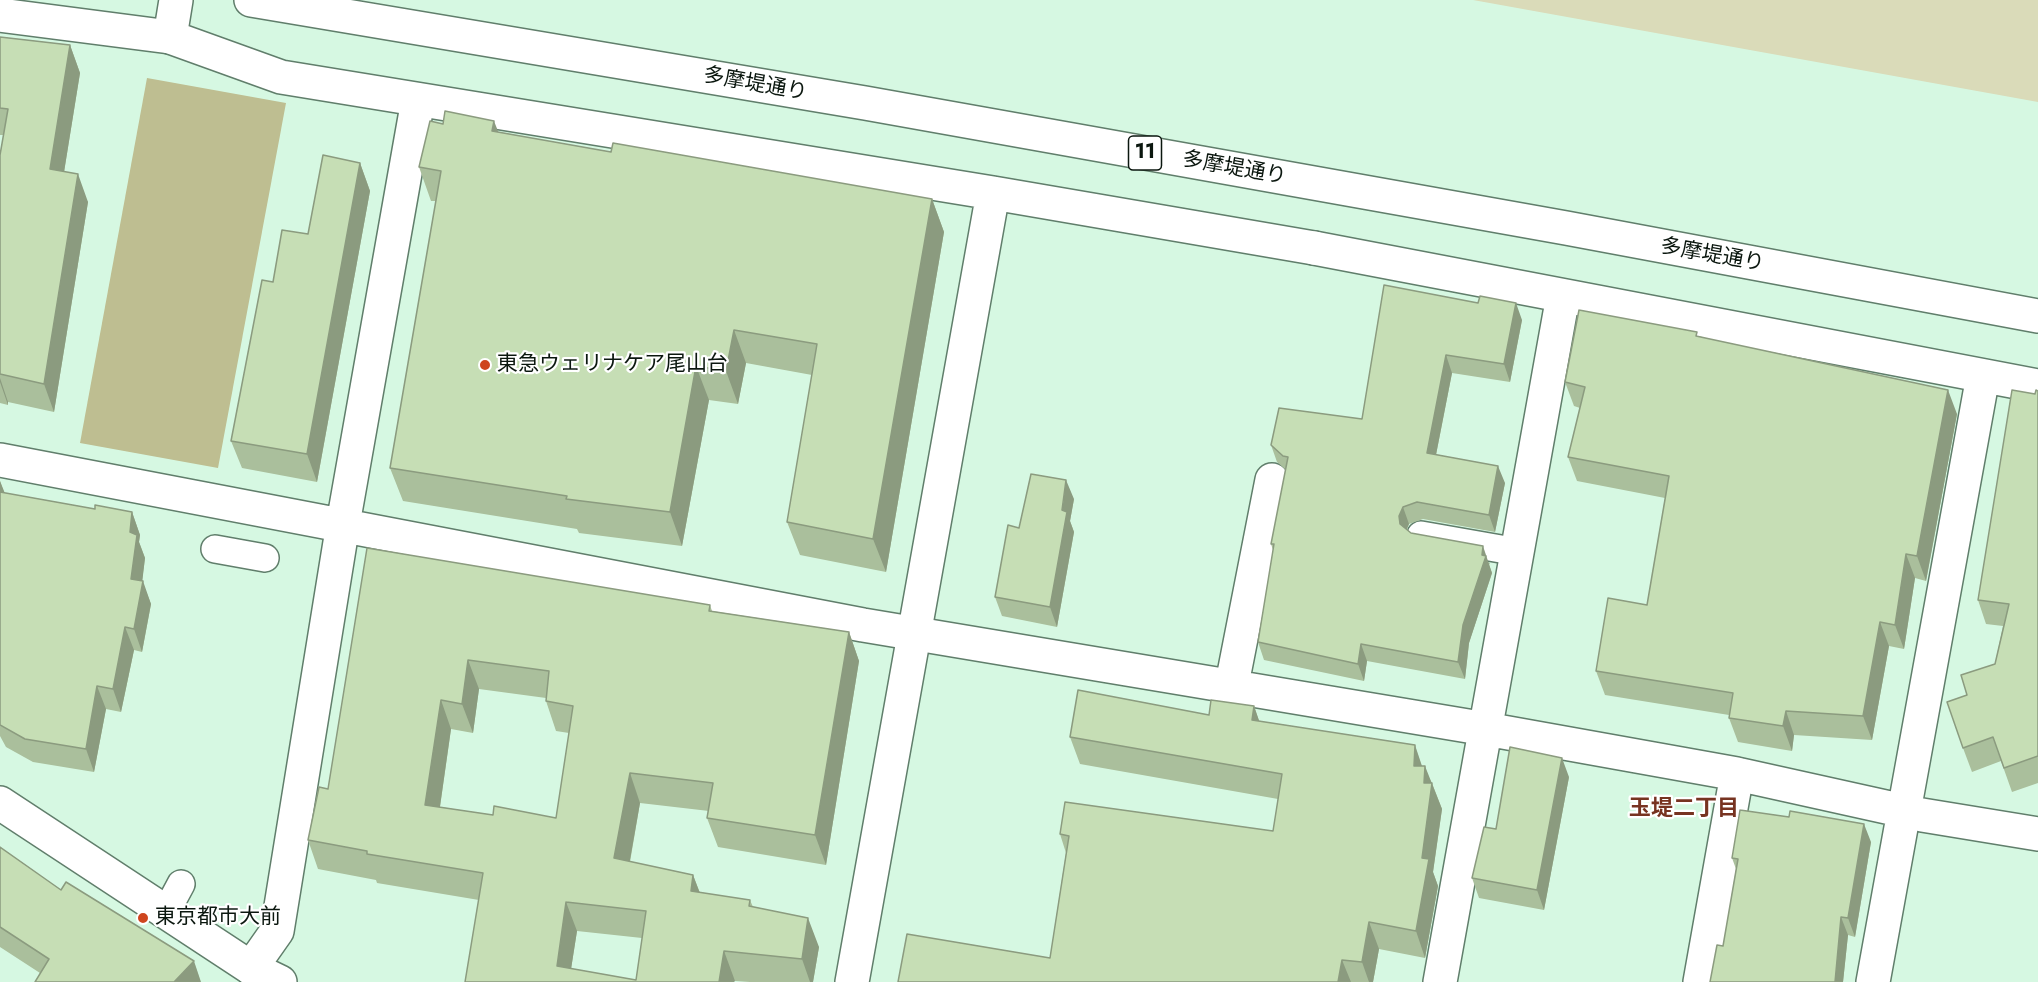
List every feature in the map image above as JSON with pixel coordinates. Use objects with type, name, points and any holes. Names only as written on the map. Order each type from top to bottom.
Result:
[{"type":"street","points":[[170,36],[176,0]]},
{"type":"street","name":"多摩堤通り","points":[[251,0],[877,105],[1566,228],[2038,316]]},
{"type":"street","points":[[0,15],[170,36],[280,77],[993,193],[1314,248],[2038,386]]},
{"type":"street","points":[[250,968],[277,931],[343,524],[418,100]]},
{"type":"street","points":[[852,982],[993,193]]},
{"type":"street","points":[[1440,982],[1563,296]]},
{"type":"street","points":[[1873,982],[1983,376]]},
{"type":"street","points":[[0,460],[914,634],[1232,684],[1486,729],[1737,774],[1904,810],[2038,834]]},
{"type":"street","points":[[1232,684],[1272,480]]},
{"type":"street","points":[[1700,982],[1737,774]]},
{"type":"street","points":[[0,803],[174,898],[250,968],[280,982]]},
{"type":"lane","points":[[1421,535],[1518,552]]},
{"type":"lane","points":[[215,549],[266,558]]},
{"type":"green space","points":[[1473,0],[2038,0],[2038,102]]},
{"type":"green space","points":[[147,78],[286,103],[218,468],[80,443]]},
{"type":"building","points":[[0,37],[70,45],[50,169],[78,174],[44,384],[0,374],[0,155],[8,109],[0,108]]},
{"type":"building","points":[[445,111],[494,121],[492,131],[611,152],[613,143],[932,199],[873,539],[787,522],[817,344],[734,330],[726,371],[696,366],[670,512],[566,499],[567,496],[390,468],[441,171],[419,167],[430,121],[443,124]]},
{"type":"building","points":[[323,155],[360,163],[307,454],[231,441],[262,280],[273,282],[282,230],[308,234]]},
{"type":"building","points":[[1384,285],[1478,303],[1480,296],[1516,303],[1504,364],[1446,355],[1427,453],[1498,466],[1489,515],[1417,502],[1403,507],[1399,516],[1400,524],[1411,533],[1483,546],[1482,555],[1486,556],[1463,625],[1458,662],[1361,644],[1358,664],[1258,642],[1274,544],[1271,544],[1288,457],[1283,456],[1271,445],[1279,408],[1362,419]]},
{"type":"building","points":[[1579,310],[1697,332],[1696,336],[1948,390],[1917,556],[1906,554],[1895,625],[1880,622],[1863,716],[1786,711],[1783,726],[1729,718],[1733,693],[1596,671],[1608,598],[1647,605],[1669,476],[1568,457],[1585,387],[1565,382]]},
{"type":"building","points":[[2012,390],[2035,394],[2036,390],[2038,391],[2038,756],[2004,768],[1993,737],[1963,748],[1947,702],[1967,695],[1961,675],[1995,664],[2009,604],[1978,600]]},
{"type":"building","points":[[1031,474],[1066,480],[1062,510],[1067,512],[1050,607],[995,597],[1008,525],[1019,528]]},
{"type":"building","points":[[0,492],[95,509],[95,505],[132,512],[130,532],[137,535],[131,579],[143,581],[134,629],[125,627],[113,689],[97,686],[86,749],[25,739],[0,725]]},
{"type":"building","points":[[367,548],[710,605],[709,611],[849,632],[815,835],[707,818],[713,783],[630,773],[614,858],[693,875],[691,891],[750,900],[749,906],[808,918],[802,959],[724,951],[719,982],[465,982],[483,873],[367,854],[367,851],[308,840],[319,787],[328,789]],"holes":[[[468,660],[549,671],[546,701],[573,706],[556,818],[494,806],[493,815],[425,805],[441,700],[462,704]],[[566,902],[646,911],[636,980],[557,966]]]},
{"type":"building","points":[[1078,690],[1209,715],[1211,700],[1254,706],[1252,720],[1415,745],[1414,766],[1425,766],[1424,783],[1432,783],[1422,858],[1429,859],[1416,931],[1369,922],[1362,962],[1342,960],[1338,982],[898,982],[907,934],[1050,958],[1069,836],[1060,834],[1065,802],[1273,831],[1282,774],[1070,737]]},
{"type":"building","points":[[1510,747],[1562,758],[1537,890],[1472,878],[1484,827],[1496,829]]},
{"type":"building","points":[[1740,810],[1789,817],[1790,811],[1864,824],[1848,918],[1841,917],[1835,982],[1710,982],[1717,945],[1723,946],[1738,859],[1732,858]]},
{"type":"building","points":[[0,847],[61,890],[66,882],[194,961],[174,982],[35,982],[49,959],[0,927]]},
{"type":"place","name":"東急ウェリナケア尾山台","points":[[485,365]]},
{"type":"place","name":"東京都市大前","points":[[143,918]]},
{"type":"district","name":"玉堤二丁目","points":[[1684,810]]}]
